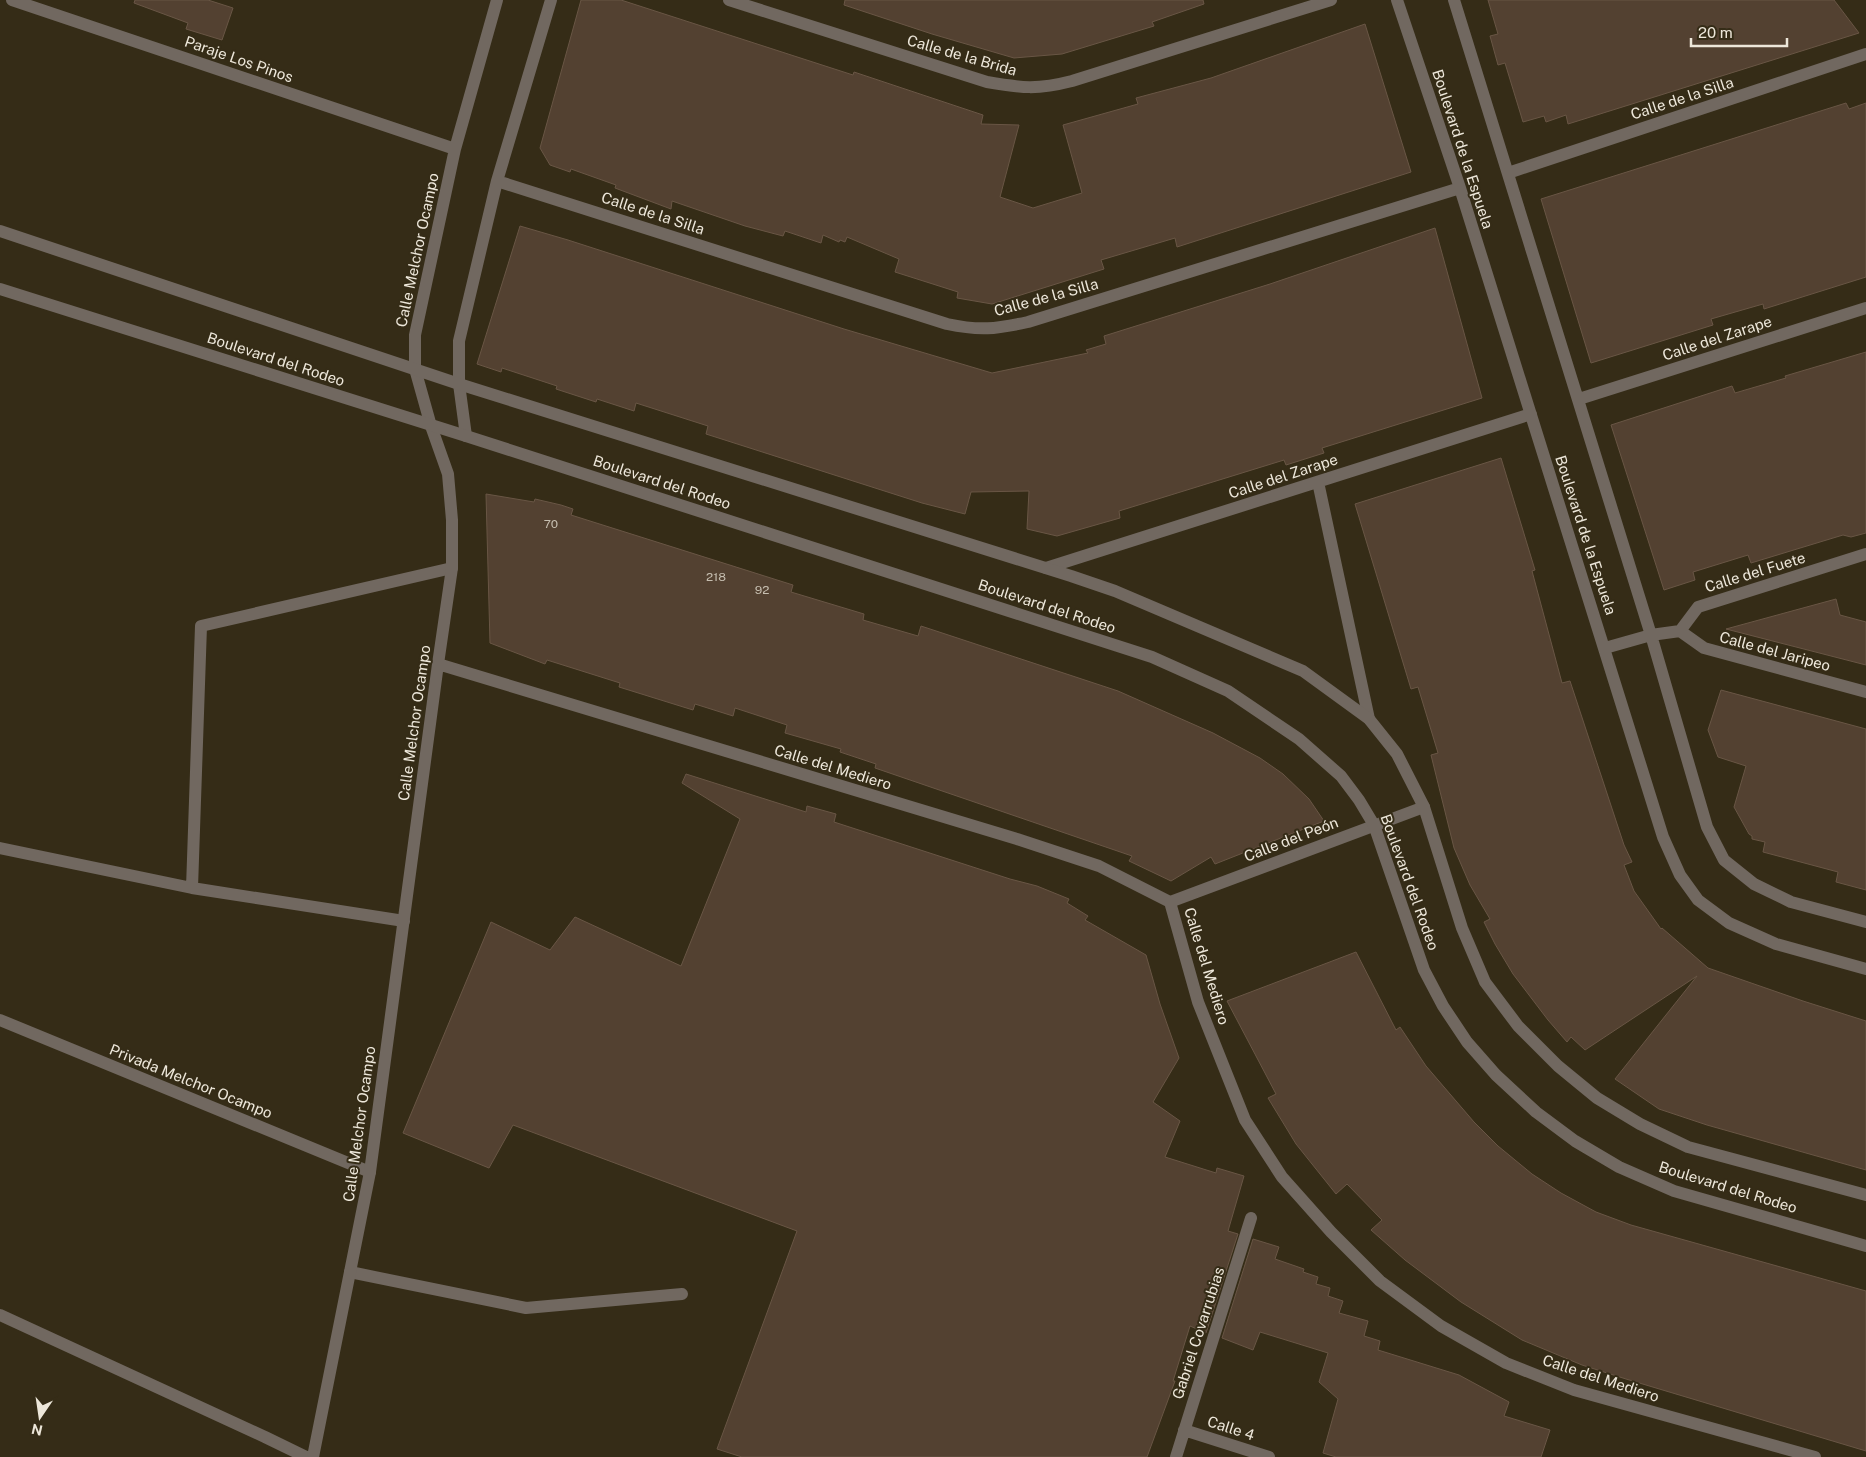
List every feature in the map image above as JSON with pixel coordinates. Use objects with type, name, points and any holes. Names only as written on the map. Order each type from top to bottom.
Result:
[{"type":"street","name":"Paraje Los Pinos","points":[[12,0],[455,148]]},
{"type":"street","name":"Calle Melchor Ocampo","points":[[313,1457],[370,1172],[452,568],[452,520],[448,474],[414,369],[415,335],[455,148],[497,0]]},
{"type":"street","points":[[466,436],[459,384],[459,341],[497,181],[551,0]]},
{"type":"street","name":"Calle de la Brida","points":[[729,0],[987,82],[1022,88],[1049,87],[1072,81],[1331,0]]},
{"type":"street","name":"Boulevard de la Espuela","points":[[1397,0],[1460,188],[1663,837],[1680,875],[1698,900],[1729,923],[1776,944],[1866,969]]},
{"type":"street","points":[[1454,0],[1579,399],[1707,827],[1724,860],[1754,884],[1791,902],[1866,922]]},
{"type":"street","name":"Calle de la Silla","points":[[1508,173],[1866,54]]},
{"type":"street","name":"Calle de la Silla","points":[[497,181],[947,324],[971,329],[989,329],[1028,322],[1460,188]]},
{"type":"street","name":"Boulevard del Rodeo","points":[[0,231],[459,384],[1046,568],[1114,591],[1303,671],[1369,719],[1397,754],[1424,806],[1462,928],[1485,982],[1518,1026],[1558,1066],[1597,1098],[1640,1124],[1688,1148],[1866,1195]]},
{"type":"street","name":"Boulevard del Rodeo","points":[[0,289],[466,436],[1152,657],[1228,691],[1299,738],[1341,776],[1360,800],[1374,825],[1424,970],[1443,1006],[1467,1042],[1496,1075],[1536,1112],[1575,1141],[1619,1167],[1674,1191],[1866,1246]]},
{"type":"street","name":"Calle del Zarape","points":[[1579,399],[1866,308]]},
{"type":"street","name":"Calle del Zarape","points":[[1046,568],[1531,414]]},
{"type":"street","name":"Boulevard del Rodeo","points":[[1318,482],[1369,719]]},
{"type":"street","name":"Calle del Fuete","points":[[1680,631],[1698,607],[1866,554]]},
{"type":"street","points":[[192,888],[201,626],[452,568]]},
{"type":"street","points":[[1605,648],[1651,635],[1680,631]]},
{"type":"street","name":"Calle del Jaripeo","points":[[1680,631],[1704,648],[1866,692]]},
{"type":"street","name":"Calle del Mediero","points":[[438,664],[1017,839],[1099,866],[1170,902],[1198,1002],[1245,1120],[1282,1176],[1330,1232],[1380,1281],[1441,1326],[1506,1363],[1574,1390],[1815,1457]]},
{"type":"street","name":"Calle del Peón","points":[[1170,902],[1424,806]]},
{"type":"street","points":[[0,848],[192,888],[404,922]]},
{"type":"street","name":"Privada Melchor Ocampo","points":[[0,1020],[370,1172]]},
{"type":"street","name":"Gabriel Covarrubias","points":[[1176,1457],[1251,1218]]},
{"type":"street","points":[[350,1272],[526,1308],[682,1294]]},
{"type":"street","points":[[0,1315],[306,1457]]},
{"type":"street","name":"Calle 4","points":[[1184,1430],[1269,1457]]},
{"type":"building","points":[[135,0],[208,0],[233,8],[222,40],[186,29],[188,23],[134,3]]},
{"type":"building","points":[[581,0],[621,0],[853,75],[854,72],[983,115],[981,124],[1019,125],[1000,197],[1033,208],[1082,193],[1063,125],[1138,104],[1136,98],[1211,78],[1365,24],[1411,172],[1177,247],[1175,238],[1101,260],[1104,269],[992,304],[957,298],[958,292],[895,272],[899,259],[847,237],[845,242],[840,240],[839,242],[823,235],[821,243],[785,231],[783,236],[745,226],[672,201],[671,209],[615,188],[616,185],[571,169],[570,172],[550,165],[540,148]]},
{"type":"building","points":[[845,0],[1203,0],[1204,4],[1152,22],[1154,26],[1062,54],[1014,58],[844,5]]},
{"type":"building","points":[[1488,0],[1834,0],[1859,33],[1568,124],[1566,115],[1546,122],[1544,116],[1523,122],[1505,63],[1498,65],[1490,36],[1498,34]]},
{"type":"building","points":[[1846,103],[1849,109],[1866,103],[1866,277],[1764,309],[1763,304],[1711,319],[1713,325],[1591,363],[1541,199]]},
{"type":"building","points":[[520,226],[844,329],[992,373],[1088,353],[1086,350],[1106,344],[1104,336],[1270,284],[1435,228],[1482,398],[1322,448],[1324,453],[1286,465],[1284,460],[1119,511],[1120,518],[1057,536],[1027,529],[1029,491],[971,492],[965,514],[922,503],[706,434],[708,426],[636,403],[634,411],[597,399],[596,402],[556,389],[557,386],[502,368],[501,372],[477,364]]},
{"type":"building","points":[[1866,352],[1866,533],[1851,537],[1843,535],[1751,563],[1748,555],[1693,572],[1695,580],[1664,590],[1611,425],[1732,386],[1735,393]]},
{"type":"building","points":[[1501,458],[1535,570],[1532,571],[1562,683],[1570,681],[1624,845],[1632,862],[1624,865],[1634,891],[1661,929],[1708,968],[1866,1021],[1866,1170],[1707,1125],[1659,1109],[1615,1079],[1697,976],[1585,1050],[1571,1037],[1567,1042],[1548,1020],[1513,974],[1495,944],[1484,922],[1490,919],[1470,885],[1454,848],[1431,755],[1438,753],[1418,687],[1411,689],[1355,504]]},
{"type":"building","points":[[486,494],[534,502],[535,499],[561,505],[573,509],[571,515],[793,585],[791,592],[864,614],[863,620],[918,636],[921,626],[1118,691],[1213,733],[1260,758],[1283,774],[1309,799],[1324,821],[1215,864],[1211,857],[1171,881],[1129,861],[1132,856],[875,768],[876,764],[840,752],[841,749],[785,733],[787,725],[735,708],[733,716],[695,704],[693,710],[619,687],[620,683],[547,660],[545,664],[490,643]]},
{"type":"building","points":[[1836,599],[1840,615],[1866,622],[1866,665],[1726,629]]},
{"type":"building","points":[[1721,690],[1866,729],[1866,890],[1836,882],[1838,872],[1763,852],[1765,842],[1752,839],[1734,807],[1746,766],[1718,757],[1708,730]]},
{"type":"building","points":[[686,774],[806,812],[807,806],[836,814],[834,822],[1037,886],[1069,899],[1067,903],[1088,916],[1085,920],[1146,955],[1160,1004],[1179,1058],[1153,1102],[1180,1121],[1165,1157],[1216,1173],[1217,1168],[1244,1176],[1228,1231],[1238,1234],[1206,1333],[1190,1326],[1173,1381],[1175,1381],[1147,1457],[742,1457],[717,1449],[797,1231],[513,1125],[489,1168],[403,1133],[491,922],[550,950],[575,917],[681,966],[740,819],[682,783]]},
{"type":"building","points":[[1356,952],[1396,1030],[1400,1027],[1426,1066],[1474,1122],[1498,1146],[1532,1174],[1561,1193],[1596,1212],[1631,1225],[1866,1291],[1866,1451],[1582,1365],[1522,1340],[1461,1302],[1405,1260],[1371,1230],[1382,1220],[1347,1184],[1336,1194],[1296,1144],[1268,1098],[1276,1094],[1227,1001]]},
{"type":"building","points":[[1253,1239],[1279,1247],[1275,1259],[1304,1269],[1303,1272],[1318,1277],[1316,1284],[1330,1288],[1328,1296],[1343,1301],[1339,1313],[1368,1321],[1364,1336],[1380,1341],[1378,1350],[1459,1375],[1509,1402],[1504,1416],[1550,1430],[1541,1457],[1336,1457],[1323,1453],[1338,1399],[1319,1382],[1328,1353],[1260,1332],[1253,1350],[1222,1338]]}]
